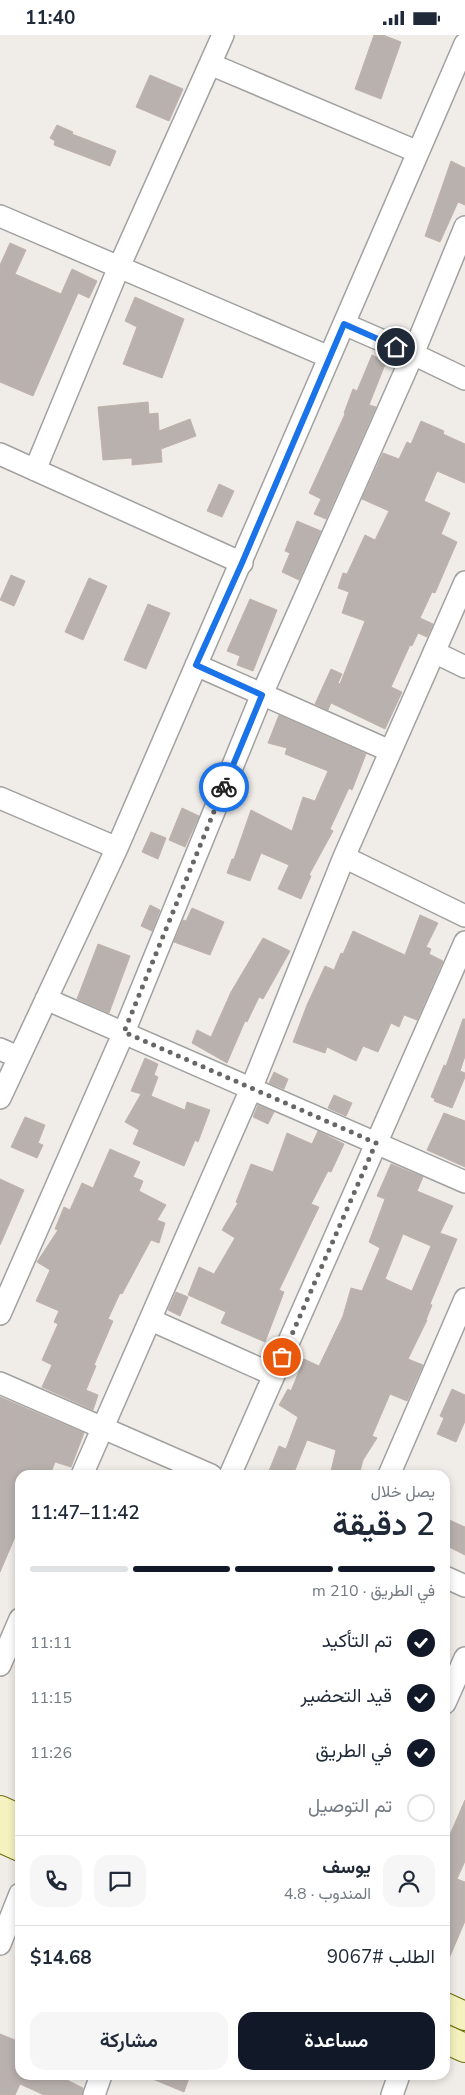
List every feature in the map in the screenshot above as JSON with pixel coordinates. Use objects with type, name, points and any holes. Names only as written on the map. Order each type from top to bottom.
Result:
[{"type":"main road","points":[[0,1810],[15,1817]]},
{"type":"main road","points":[[0,1838],[15,1845]]},
{"type":"main road","points":[[450,2041],[465,2048]]},
{"type":"street","points":[[35,470],[119,267],[222,35]]},
{"type":"street","points":[[0,1099],[9,1053],[46,999],[117,848],[242,563],[465,44]]},
{"type":"street","points":[[210,64],[418,152]]},
{"type":"street","points":[[0,216],[329,357]]},
{"type":"street","points":[[0,1314],[124,1032],[262,695],[413,354],[465,227]]},
{"type":"street","points":[[344,324],[465,379]]},
{"type":"street","points":[[0,454],[242,563]]},
{"type":"street","points":[[84,1470],[251,1089],[344,857],[465,582]]},
{"type":"street","points":[[434,652],[465,667]]},
{"type":"street","points":[[196,665],[390,751]]},
{"type":"street","points":[[0,798],[117,848]]},
{"type":"street","points":[[344,857],[465,916]]},
{"type":"street","points":[[232,1470],[465,942]]},
{"type":"street","points":[[46,999],[465,1182]]},
{"type":"street","points":[[391,1470],[465,1299]]},
{"type":"street","points":[[151,1320],[274,1375]]},
{"type":"street","points":[[0,1383],[103,1426],[200,1470]]},
{"type":"street","points":[[450,1579],[465,1585]]},
{"type":"street","points":[[0,1665],[15,1630]]},
{"type":"street","points":[[450,1692],[465,1657]]},
{"type":"street","points":[[6,1934],[15,1908]]},
{"type":"street","points":[[94,2095],[99,2080]]},
{"type":"street","points":[[392,2095],[397,2080]]},
{"type":"building","points":[[374,35],[383,35],[401,42],[381,99],[355,89]]},
{"type":"building","points":[[150,75],[183,89],[169,121],[136,107]]},
{"type":"building","points":[[57,125],[73,132],[72,134],[116,151],[110,166],[54,145],[55,141],[50,138]]},
{"type":"building","points":[[451,161],[465,168],[465,205],[458,202],[440,242],[425,236]]},
{"type":"building","points":[[10,243],[26,250],[15,274],[61,294],[72,269],[97,281],[89,298],[78,293],[33,396],[0,382],[0,265]]},
{"type":"building","points":[[135,297],[184,319],[162,378],[123,364],[137,327],[125,321]]},
{"type":"building","points":[[372,355],[386,362],[369,405],[376,407],[326,519],[314,514],[321,499],[309,493],[345,414],[353,389],[357,391]]},
{"type":"building","points":[[148,402],[149,414],[158,413],[159,431],[190,419],[196,436],[161,449],[162,462],[132,465],[132,458],[103,460],[98,407]]},
{"type":"building","points":[[421,421],[444,431],[443,434],[465,444],[465,483],[437,471],[424,501],[450,513],[441,534],[457,542],[435,593],[432,592],[420,618],[433,624],[427,637],[418,633],[412,646],[410,645],[391,687],[402,692],[385,729],[331,703],[328,710],[315,704],[331,669],[342,674],[338,683],[340,684],[365,621],[342,613],[349,592],[338,588],[343,573],[347,574],[365,535],[375,540],[389,511],[362,499],[383,453],[399,459],[407,442],[411,444]]},
{"type":"building","points":[[219,484],[234,491],[222,517],[207,511]]},
{"type":"building","points":[[297,521],[321,531],[299,580],[282,572],[290,553],[285,551]]},
{"type":"building","points":[[11,575],[25,581],[14,606],[0,600]]},
{"type":"building","points":[[89,578],[107,586],[83,640],[65,632]]},
{"type":"building","points":[[250,599],[277,610],[253,671],[237,665],[240,656],[227,651]]},
{"type":"building","points":[[148,604],[170,613],[146,669],[124,660]]},
{"type":"building","points":[[279,715],[366,754],[352,790],[349,788],[330,829],[333,831],[309,875],[311,876],[301,899],[278,889],[289,865],[261,853],[250,881],[227,873],[232,859],[234,859],[251,810],[292,831],[303,797],[315,801],[328,771],[285,754],[287,748],[268,743]]},
{"type":"building","points":[[182,808],[199,816],[185,847],[169,840]]},
{"type":"building","points":[[151,832],[166,838],[158,859],[142,852]]},
{"type":"building","points":[[150,905],[160,910],[152,931],[141,926]]},
{"type":"building","points":[[192,908],[224,922],[210,955],[174,942],[183,920],[186,921]]},
{"type":"building","points":[[420,915],[438,923],[426,947],[431,949],[429,954],[443,961],[417,1020],[404,1015],[399,1027],[391,1023],[378,1052],[363,1046],[356,1061],[327,1047],[325,1053],[293,1042],[325,966],[334,970],[353,931],[405,955]]},
{"type":"building","points":[[263,938],[290,951],[263,999],[259,997],[247,1022],[245,1021],[227,1063],[192,1043],[197,1030],[211,1037],[231,992]]},
{"type":"building","points":[[98,944],[130,956],[109,1013],[77,999]]},
{"type":"building","points":[[463,1019],[465,1019],[465,1056],[460,1071],[465,1073],[465,1077],[452,1108],[434,1101],[435,1099],[431,1097],[444,1065],[446,1066]]},
{"type":"building","points":[[145,1058],[158,1064],[154,1075],[158,1077],[151,1096],[185,1110],[187,1102],[210,1110],[198,1142],[195,1140],[184,1166],[133,1144],[139,1130],[125,1122],[141,1094],[131,1091]]},
{"type":"building","points":[[274,1072],[288,1079],[284,1089],[269,1083]]},
{"type":"building","points":[[334,1095],[352,1103],[346,1116],[328,1108]]},
{"type":"building","points":[[258,1105],[274,1112],[268,1124],[253,1117]]},
{"type":"building","points":[[444,1113],[465,1121],[465,1167],[427,1150]]},
{"type":"building","points":[[25,1117],[45,1125],[38,1143],[43,1145],[37,1158],[11,1147]]},
{"type":"building","points":[[318,1131],[344,1144],[331,1172],[328,1171],[311,1204],[319,1207],[279,1290],[284,1292],[265,1342],[221,1323],[226,1312],[188,1295],[199,1267],[214,1274],[235,1238],[222,1230],[238,1203],[236,1202],[251,1164],[273,1172],[287,1133],[312,1144]]},
{"type":"building","points":[[110,1149],[140,1162],[133,1177],[143,1181],[139,1191],[166,1205],[157,1220],[165,1223],[159,1243],[151,1240],[122,1294],[120,1293],[108,1319],[113,1321],[94,1365],[96,1366],[86,1390],[98,1395],[93,1410],[42,1387],[52,1365],[42,1360],[58,1324],[54,1322],[59,1311],[36,1301],[50,1270],[37,1262],[58,1230],[55,1229],[64,1207],[70,1210],[82,1183],[93,1188]]},
{"type":"building","points":[[391,1164],[423,1177],[417,1191],[453,1206],[440,1233],[457,1239],[430,1304],[432,1305],[427,1320],[408,1359],[423,1365],[407,1401],[390,1394],[372,1436],[377,1438],[363,1460],[360,1470],[331,1470],[336,1450],[307,1440],[295,1470],[269,1470],[279,1446],[286,1449],[298,1417],[279,1405],[288,1389],[291,1391],[304,1359],[319,1366],[343,1316],[351,1288],[362,1291],[380,1248],[369,1242],[385,1199],[377,1196]],"holes":[[[403,1234],[431,1246],[412,1291],[385,1279]]]},
{"type":"building","points":[[0,1179],[24,1190],[0,1245]]},
{"type":"building","points":[[176,1292],[188,1297],[180,1316],[168,1310]]},
{"type":"building","points":[[452,1389],[465,1395],[465,1421],[456,1442],[437,1434],[444,1418],[440,1416]]},
{"type":"building","points":[[0,1397],[84,1433],[71,1467],[55,1462],[52,1470],[15,1470],[15,1537],[0,1572]]},
{"type":"building","points":[[450,1520],[465,1527],[465,1555],[450,1548]]},
{"type":"building","points":[[465,1800],[465,1861],[457,1879],[465,1882],[465,1921],[450,1956],[450,1834]]},
{"type":"building","points":[[0,2034],[15,2040],[15,2080],[67,2080],[83,2088],[82,2095],[44,2095],[20,2084],[15,2095],[0,2095]]},
{"type":"building","points":[[155,2080],[188,2080],[184,2092]]},
{"type":"way so far","points":[[224,787],[124,1032],[376,1143],[282,1357]]},
{"type":"route","points":[[224,787],[262,695],[196,665],[242,563],[344,324],[396,347]]}]
